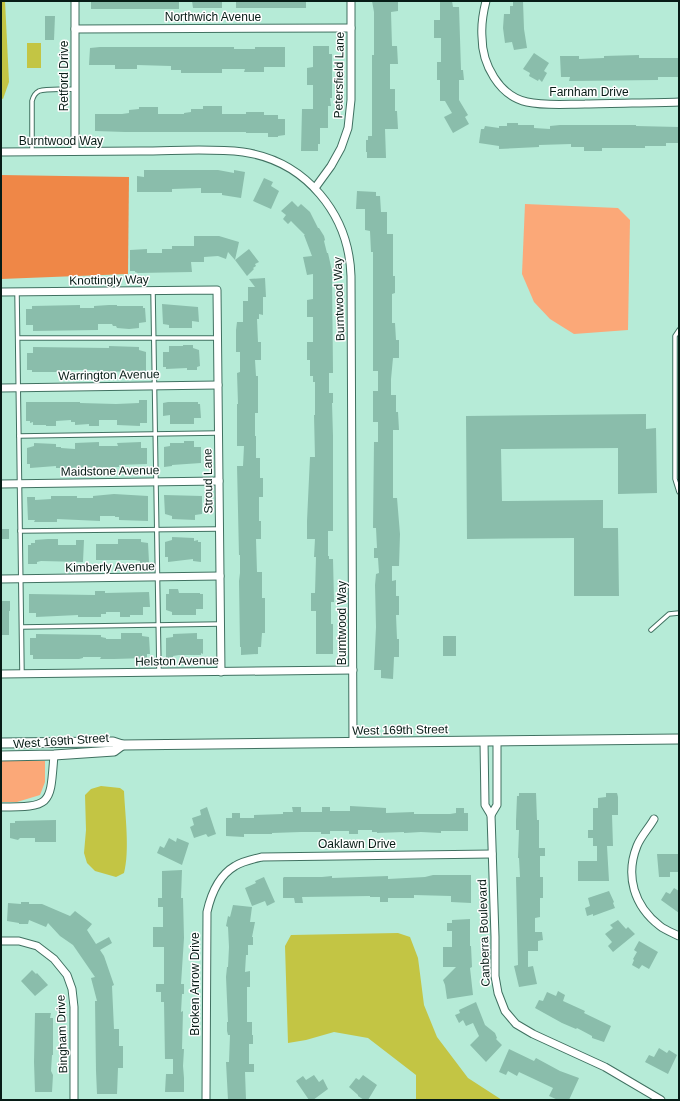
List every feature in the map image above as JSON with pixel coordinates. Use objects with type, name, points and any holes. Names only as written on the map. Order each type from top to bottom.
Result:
[{"type":"street","name":"Retford Drive","points":[[75,1],[75,152]]},
{"type":"street","name":"Petersfield Lane","points":[[315,188],[331,166],[341,148],[348,128],[351,100],[351,1]]},
{"type":"street","name":"Farnham Drive","points":[[486,1],[483,15],[482,38],[485,59],[489,70],[504,89],[512,95],[527,102],[558,104],[679,102]]},
{"type":"street","name":"Northwich Avenue","points":[[75,29],[351,28]]},
{"type":"street","name":"Burntwood Way","points":[[1,152],[202,151],[244,153],[264,158],[286,167],[315,188],[331,208],[344,233],[351,262],[353,742]]},
{"type":"street","name":"Knottingly Way","points":[[1,292],[217,290]]},
{"type":"street","name":"Stroud Lane","points":[[217,290],[221,672]]},
{"type":"street","name":"Warrington Avenue","points":[[1,388],[218,385]]},
{"type":"street","name":"Maidstone Avenue","points":[[1,484],[219,481]]},
{"type":"street","name":"Kimberly Avenue","points":[[1,579],[220,576]]},
{"type":"street","name":"Helston Avenue","points":[[1,674],[353,670]]},
{"type":"street","name":"West 169th Street","points":[[1,743],[113,742],[122,746],[679,739]]},
{"type":"street","name":"Canberra Boulevard","points":[[484,741],[485,805],[491,815],[495,976],[500,1000],[505,1011],[516,1024],[533,1034],[605,1067],[661,1100]]},
{"type":"street","name":"Canberra Boulevard","points":[[491,815],[497,805],[497,741]]},
{"type":"street","name":"West 169th Street","points":[[1,756],[54,755],[114,751],[122,746]]},
{"type":"street","points":[[1,807],[36,805],[46,799],[51,791],[54,755]]},
{"type":"street","points":[[654,819],[637,845],[632,863],[631,877],[634,892],[650,918],[661,927],[679,936]]},
{"type":"street","name":"Oaklawn Drive","points":[[226,873],[235,866],[262,857],[492,854]]},
{"type":"street","name":"Broken Arrow Drive","points":[[206,1100],[207,912],[210,895],[218,881],[226,873]]},
{"type":"street","name":"Bingham Drive","points":[[1,941],[19,941],[37,946],[54,959],[67,975],[72,989],[74,1006],[74,1100]]},
{"type":"lane","points":[[32,152],[32,101],[34,96],[38,91],[75,89]]},
{"type":"lane","points":[[153,290],[159,672]]},
{"type":"lane","points":[[17,292],[22,674]]},
{"type":"lane","points":[[679,330],[675,336],[677,467],[675,479],[679,492]]},
{"type":"lane","points":[[18,338],[217,338]]},
{"type":"lane","points":[[19,436],[218,433]]},
{"type":"lane","points":[[20,530],[157,530],[219,528]]},
{"type":"lane","points":[[651,630],[669,614],[679,613]]},
{"type":"lane","points":[[22,627],[220,624]]},
{"type":"shaded area","points":[[1,1],[5,1],[9,82],[3,99],[1,98]]},
{"type":"shaded area","points":[[27,43],[41,43],[41,68],[27,68]]},
{"type":"shaded area","points":[[1,175],[129,177],[128,274],[1,279]]},
{"type":"shaded area","points":[[525,204],[618,208],[630,220],[628,330],[574,334],[550,319],[534,302],[522,274]]},
{"type":"shaded area","points":[[1,761],[45,761],[45,782],[40,795],[17,802],[1,802]]},
{"type":"shaded area","points":[[101,786],[120,788],[124,791],[127,854],[124,873],[116,877],[95,871],[87,863],[84,853],[86,830],[85,795],[91,789]]},
{"type":"shaded area","points":[[398,933],[410,937],[418,958],[424,1005],[437,1037],[468,1078],[502,1100],[416,1100],[416,1075],[368,1038],[334,1032],[306,1040],[288,1043],[285,946],[291,935]]},
{"type":"building","points":[[91,1],[179,1],[179,9],[91,9]]},
{"type":"building","points":[[192,1],[222,1],[222,8],[193,8]]},
{"type":"building","points":[[236,1],[306,1],[306,8],[236,8]]},
{"type":"building","points":[[372,1],[398,1],[398,11],[391,12],[392,46],[397,46],[398,64],[390,64],[390,89],[395,89],[395,111],[397,111],[398,129],[385,129],[386,158],[367,158],[366,152],[366,140],[368,140],[368,136],[372,136],[372,55],[374,55],[374,12]]},
{"type":"building","points":[[440,1],[452,1],[453,7],[459,7],[461,70],[463,70],[464,80],[459,80],[459,100],[468,115],[465,117],[469,124],[453,133],[444,117],[452,113],[445,101],[440,101],[440,80],[437,80],[437,62],[441,62],[441,38],[434,38],[434,20],[440,20]]},
{"type":"building","points":[[513,1],[523,1],[524,29],[527,48],[514,50],[512,42],[505,43],[503,28],[504,14],[510,14],[510,6],[513,6]]},
{"type":"building","points":[[45,16],[55,16],[54,40],[45,40]]},
{"type":"building","points":[[313,46],[329,46],[329,54],[332,54],[332,98],[330,98],[331,106],[328,106],[328,128],[320,128],[320,144],[318,144],[318,151],[301,151],[302,109],[313,109],[313,85],[307,85],[307,68],[313,67]]},
{"type":"building","points":[[234,47],[234,49],[255,49],[255,47],[285,47],[285,67],[264,67],[264,72],[244,72],[245,69],[222,69],[222,73],[181,73],[181,70],[171,70],[171,66],[137,65],[137,69],[115,69],[115,65],[89,65],[90,48]]},
{"type":"building","points":[[534,53],[549,63],[544,71],[547,73],[542,82],[539,79],[538,81],[529,76],[530,73],[523,69]]},
{"type":"building","points":[[639,55],[639,58],[679,58],[679,77],[658,77],[658,80],[569,81],[570,77],[561,77],[560,56],[579,56],[579,59],[604,58],[604,56]]},
{"type":"building","points":[[203,106],[222,106],[222,114],[264,112],[264,115],[278,115],[278,119],[285,119],[285,135],[268,137],[268,133],[246,132],[95,131],[95,114],[122,114],[129,113],[129,110],[139,109],[139,107],[158,107],[158,114],[184,114],[191,112],[191,109],[203,109]]},
{"type":"building","points":[[507,123],[534,125],[534,128],[550,129],[550,126],[560,125],[636,125],[679,127],[679,143],[666,143],[666,146],[645,146],[645,148],[602,148],[602,151],[584,151],[584,147],[571,147],[571,144],[539,145],[539,147],[499,149],[499,146],[479,143],[481,129],[484,129],[485,126],[499,128],[499,126],[507,126]]},
{"type":"building","points":[[144,170],[218,170],[234,173],[234,170],[245,172],[241,198],[222,195],[222,193],[201,193],[201,188],[172,189],[172,192],[137,192],[137,176],[144,177]]},
{"type":"building","points":[[264,178],[273,182],[271,186],[279,191],[271,209],[253,201]]},
{"type":"building","points":[[357,191],[376,192],[376,196],[380,196],[381,212],[387,212],[387,234],[393,234],[393,276],[395,276],[395,293],[392,294],[392,323],[395,323],[396,340],[399,340],[399,358],[393,358],[391,395],[396,395],[396,412],[398,412],[399,430],[393,430],[393,498],[397,498],[400,534],[399,566],[392,566],[392,581],[396,580],[396,596],[399,596],[399,615],[396,615],[397,639],[399,639],[399,657],[394,657],[393,679],[381,678],[381,670],[374,670],[376,627],[375,585],[376,574],[379,573],[378,558],[374,558],[374,548],[377,548],[376,528],[373,528],[374,442],[378,442],[378,422],[373,422],[373,391],[378,391],[378,371],[373,371],[373,252],[371,252],[370,231],[365,230],[365,209],[356,209]]},
{"type":"building","points":[[292,201],[298,207],[301,204],[310,212],[324,236],[332,271],[333,373],[329,373],[329,393],[333,393],[333,531],[328,531],[328,556],[329,559],[333,559],[334,602],[331,602],[331,624],[333,624],[333,654],[316,654],[316,611],[311,611],[311,593],[315,593],[316,557],[314,557],[315,539],[307,539],[307,521],[310,457],[315,457],[315,382],[313,382],[313,376],[310,376],[310,360],[307,360],[307,342],[313,342],[313,317],[307,317],[307,300],[313,299],[313,274],[307,275],[303,257],[312,256],[305,235],[291,221],[288,224],[283,219],[286,215],[281,211]]},
{"type":"building","points":[[194,236],[219,236],[239,242],[235,260],[228,252],[226,259],[218,256],[204,257],[204,262],[191,262],[192,272],[138,273],[135,271],[130,271],[130,250],[147,249],[147,253],[162,253],[162,249],[172,249],[172,246],[194,246]]},
{"type":"building","points":[[249,249],[259,262],[255,264],[256,266],[253,268],[254,269],[247,276],[235,260]]},
{"type":"building","points":[[265,278],[266,297],[263,297],[263,315],[259,314],[259,319],[257,319],[258,342],[261,342],[261,360],[255,360],[256,376],[258,376],[258,413],[255,413],[255,436],[256,458],[260,458],[260,478],[263,478],[263,497],[259,497],[261,539],[256,539],[257,572],[262,572],[262,598],[265,598],[265,633],[262,633],[261,647],[258,647],[258,654],[241,655],[237,466],[243,466],[244,446],[237,446],[237,373],[240,372],[240,352],[236,352],[236,330],[237,322],[243,322],[243,301],[248,301],[248,287],[255,287],[249,279]]},
{"type":"building","points":[[162,304],[198,307],[199,322],[192,321],[192,328],[169,328],[169,325],[163,324]]},
{"type":"building","points":[[80,305],[80,308],[94,308],[94,306],[109,305],[143,306],[143,308],[145,308],[146,322],[139,323],[139,328],[129,329],[117,328],[112,324],[98,324],[98,330],[33,331],[33,325],[26,325],[26,309],[32,309],[32,306]]},
{"type":"building","points":[[193,345],[193,348],[199,350],[200,366],[197,367],[197,370],[187,370],[187,368],[166,369],[166,367],[163,367],[163,352],[169,352],[169,346]]},
{"type":"building","points":[[109,346],[139,347],[139,350],[146,352],[146,371],[97,372],[97,370],[75,370],[60,372],[32,372],[32,370],[27,370],[27,353],[33,353],[33,347],[109,348]]},
{"type":"building","points":[[139,400],[147,400],[147,423],[140,423],[140,426],[117,425],[117,420],[99,420],[99,426],[89,426],[89,424],[75,425],[75,422],[71,422],[71,420],[56,421],[56,426],[33,425],[33,422],[30,423],[30,421],[26,421],[26,402],[116,404],[139,403]]},
{"type":"building","points":[[198,402],[198,404],[200,404],[201,418],[194,418],[194,424],[170,424],[170,415],[163,416],[163,403]]},
{"type":"building","points":[[646,414],[646,429],[656,428],[657,493],[618,494],[618,448],[501,449],[502,501],[603,500],[603,528],[618,528],[619,596],[574,596],[574,538],[467,539],[466,416]]},
{"type":"building","points":[[184,441],[194,441],[194,447],[201,447],[201,463],[164,467],[164,447],[170,446],[170,443],[184,443]]},
{"type":"building","points":[[99,442],[99,446],[118,446],[117,443],[141,442],[141,448],[147,448],[147,464],[119,465],[119,467],[56,468],[56,466],[30,468],[30,464],[27,464],[27,448],[34,446],[34,443],[56,444],[56,447],[75,449],[75,443]]},
{"type":"building","points":[[114,494],[148,496],[148,521],[119,520],[119,517],[115,516],[100,516],[100,521],[57,519],[57,522],[34,522],[35,520],[28,520],[27,497],[35,497],[35,500],[51,499],[51,496],[77,496],[77,498],[93,498],[93,496]]},
{"type":"building","points":[[164,495],[202,496],[202,514],[195,515],[195,520],[172,519],[172,516],[165,514]]},
{"type":"building","points":[[1,529],[9,529],[9,539],[1,539]]},
{"type":"building","points":[[172,537],[194,538],[194,541],[198,540],[198,542],[201,542],[201,562],[193,561],[193,559],[168,562],[168,557],[165,557],[165,542],[172,540]]},
{"type":"building","points":[[58,539],[58,545],[76,545],[76,540],[84,540],[83,562],[41,561],[37,562],[37,564],[28,564],[28,545],[35,543],[35,540]]},
{"type":"building","points":[[118,539],[141,539],[141,542],[148,543],[149,562],[140,563],[140,561],[135,560],[96,560],[96,544],[118,544]]},
{"type":"building","points":[[169,589],[178,589],[179,593],[203,594],[203,609],[196,609],[196,615],[172,615],[172,612],[166,610],[166,594],[169,594]]},
{"type":"building","points":[[95,591],[105,591],[105,593],[149,592],[150,607],[143,607],[143,615],[130,615],[130,617],[120,617],[120,612],[106,612],[106,614],[101,614],[101,617],[78,617],[78,615],[36,617],[36,613],[29,613],[29,594],[95,595]]},
{"type":"building","points":[[1,601],[10,601],[9,635],[1,635]]},
{"type":"building","points":[[121,633],[142,633],[142,636],[149,637],[150,654],[147,654],[147,658],[100,659],[101,657],[83,657],[79,659],[33,659],[33,655],[30,655],[30,638],[36,638],[36,634],[101,635],[101,637],[106,639],[121,639]]},
{"type":"building","points":[[197,633],[197,639],[203,639],[203,654],[179,655],[166,658],[166,638],[173,637],[173,634]]},
{"type":"building","points":[[443,636],[456,636],[456,656],[443,656]]},
{"type":"building","points":[[519,793],[536,793],[537,820],[539,820],[539,848],[545,848],[545,856],[540,856],[540,877],[543,877],[543,898],[540,898],[540,917],[535,918],[535,932],[542,932],[543,940],[538,941],[538,951],[528,951],[528,967],[533,966],[537,984],[519,987],[514,966],[518,965],[516,877],[520,877],[518,858],[519,830],[516,830],[516,821],[517,796],[519,796]]},
{"type":"building","points":[[606,793],[617,793],[618,797],[618,815],[612,815],[613,846],[607,846],[609,881],[578,881],[578,861],[597,861],[597,846],[593,846],[593,838],[588,838],[588,830],[593,830],[593,808],[598,808],[598,798],[606,797]]},
{"type":"building","points":[[350,806],[386,808],[386,813],[414,812],[414,814],[450,814],[456,813],[456,808],[464,808],[464,813],[468,813],[468,831],[441,831],[441,833],[377,833],[372,832],[372,830],[358,830],[358,834],[349,834],[349,831],[330,831],[330,834],[321,834],[321,832],[301,832],[244,834],[244,837],[226,836],[226,818],[232,818],[232,813],[240,813],[240,818],[254,818],[254,815],[283,814],[283,812],[293,812],[292,807],[301,807],[301,812],[322,812],[322,807],[330,807],[330,811],[350,811]]},
{"type":"building","points":[[207,807],[216,834],[208,837],[206,834],[194,838],[190,827],[194,825],[192,818],[201,815],[200,810]]},
{"type":"building","points":[[56,820],[56,842],[35,842],[35,838],[20,838],[18,840],[10,838],[10,823],[15,823],[15,821]]},
{"type":"building","points":[[169,838],[176,842],[177,838],[189,843],[182,865],[157,853],[160,846],[164,848]]},
{"type":"building","points":[[657,854],[679,854],[678,872],[670,872],[670,877],[659,877]]},
{"type":"building","points":[[182,870],[181,898],[183,898],[184,938],[181,984],[184,984],[184,994],[182,994],[181,1012],[183,1011],[182,1049],[184,1049],[184,1092],[165,1092],[166,1074],[173,1074],[173,1059],[165,1059],[164,1002],[161,1002],[161,992],[156,992],[156,984],[164,984],[164,947],[153,947],[153,927],[163,927],[163,907],[158,907],[158,898],[162,898],[162,871]]},
{"type":"building","points":[[433,875],[471,875],[471,903],[451,902],[451,896],[414,895],[414,898],[388,898],[388,902],[380,902],[380,897],[370,896],[302,897],[303,903],[295,903],[294,898],[283,898],[284,877],[332,876],[332,878],[388,876],[388,879],[425,877]]},
{"type":"building","points":[[264,877],[275,902],[267,906],[265,901],[252,906],[245,888]]},
{"type":"building","points":[[674,888],[679,891],[679,913],[661,900],[666,892],[670,894]]},
{"type":"building","points":[[609,891],[615,908],[593,916],[593,914],[587,916],[585,908],[590,906],[588,898]]},
{"type":"building","points":[[21,902],[29,902],[29,904],[42,904],[70,916],[75,911],[92,924],[87,930],[96,944],[109,937],[112,943],[100,950],[104,956],[114,985],[112,986],[114,1029],[119,1029],[119,1046],[123,1046],[123,1068],[118,1068],[117,1094],[97,1094],[95,1001],[97,1001],[91,978],[95,977],[73,945],[60,936],[48,923],[46,927],[29,920],[28,924],[19,924],[7,921],[8,903],[21,904]]},
{"type":"building","points":[[233,905],[252,907],[250,922],[255,922],[252,937],[253,945],[248,945],[245,972],[250,971],[250,987],[247,987],[247,1022],[252,1022],[253,1035],[253,1044],[249,1044],[249,1064],[254,1064],[254,1072],[245,1072],[246,1100],[228,1100],[226,1062],[229,1062],[230,1035],[228,1035],[227,1031],[226,977],[229,947],[228,927],[226,926],[228,916],[230,917]]},
{"type":"building","points":[[470,919],[472,967],[470,968],[473,995],[447,999],[443,980],[456,967],[443,967],[443,947],[452,947],[452,931],[447,931],[447,923],[452,923],[452,920]]},
{"type":"building","points":[[618,920],[626,929],[628,927],[635,934],[613,952],[608,946],[612,942],[605,934],[613,928],[610,925]]},
{"type":"building","points":[[639,941],[658,952],[649,969],[642,965],[639,969],[632,965],[633,959],[637,952],[634,950]]},
{"type":"building","points":[[32,970],[36,974],[37,973],[48,985],[35,996],[21,981]]},
{"type":"building","points":[[558,991],[565,995],[563,1001],[585,1011],[584,1013],[611,1026],[604,1042],[592,1038],[592,1036],[577,1028],[576,1029],[562,1023],[535,1008],[539,1000],[543,1001],[547,992],[556,996]]},
{"type":"building","points":[[476,1002],[485,1025],[495,1033],[496,1039],[502,1045],[486,1062],[470,1045],[479,1036],[473,1023],[466,1026],[463,1020],[459,1023],[455,1015],[460,1013],[459,1010]]},
{"type":"building","points":[[35,1013],[51,1013],[50,1018],[53,1018],[53,1055],[51,1071],[53,1075],[52,1092],[35,1092]]},
{"type":"building","points":[[659,1048],[667,1053],[669,1050],[677,1055],[668,1074],[645,1062],[649,1055],[654,1057]]},
{"type":"building","points":[[509,1049],[534,1061],[536,1058],[560,1071],[579,1078],[569,1100],[558,1100],[549,1096],[553,1088],[519,1072],[517,1076],[508,1071],[506,1075],[499,1072]]},
{"type":"building","points":[[314,1075],[319,1082],[323,1079],[328,1089],[313,1100],[309,1100],[296,1081],[303,1076],[306,1080]]},
{"type":"building","points":[[363,1075],[377,1085],[368,1100],[364,1100],[358,1096],[349,1087],[356,1078],[359,1080]]}]
